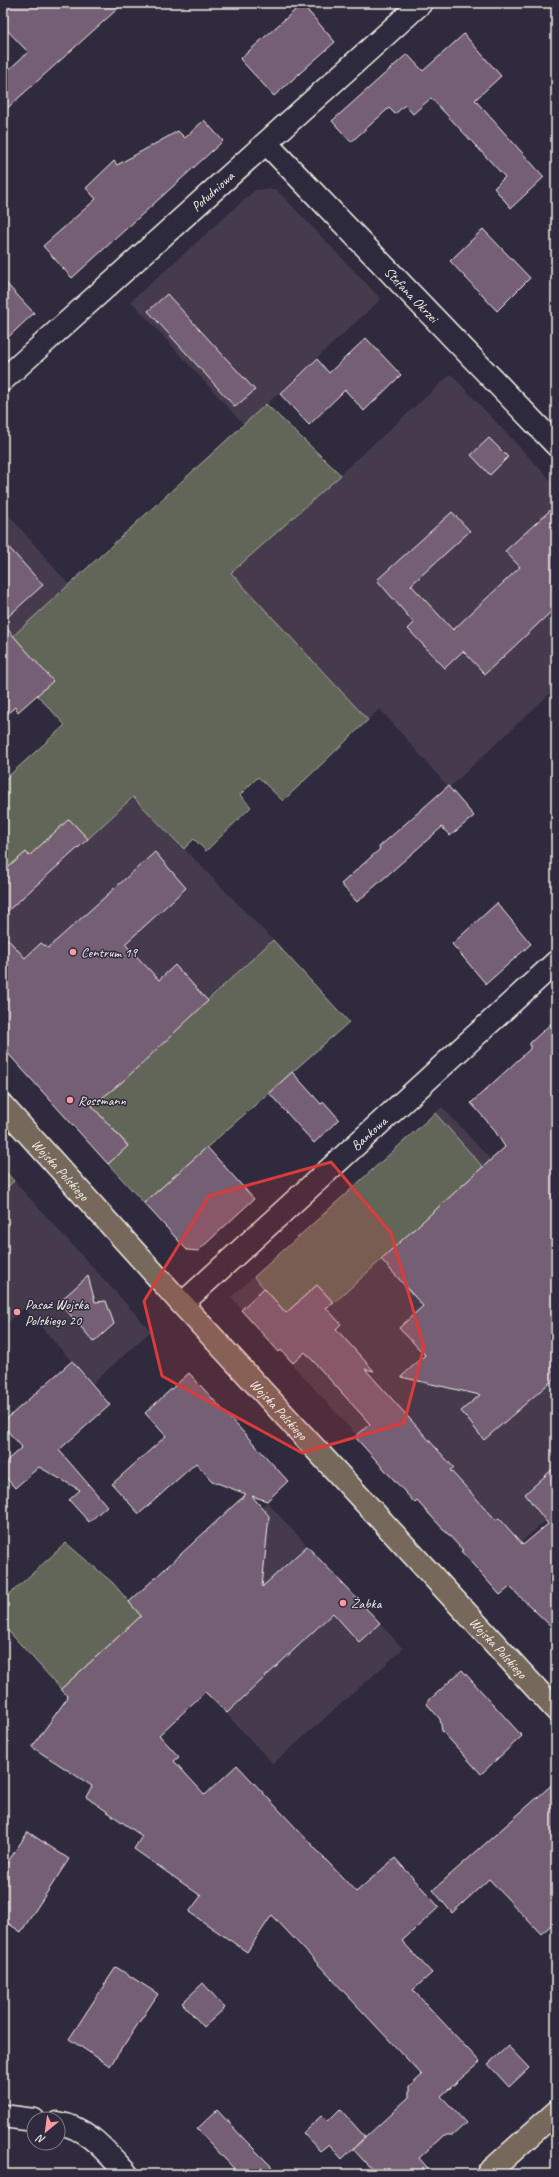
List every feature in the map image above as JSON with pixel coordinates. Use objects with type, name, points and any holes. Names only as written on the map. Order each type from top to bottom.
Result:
[{"type":"main road","name":"Wojska Polskiego","points":[[3,1106],[182,1304],[556,1710]]},
{"type":"main road","points":[[487,2174],[556,2112]]},
{"type":"street","name":"Południowa","points":[[3,380],[421,3]]},
{"type":"street","name":"Stefana Okrzei","points":[[266,143],[556,445]]},
{"type":"street","name":"Bankowa","points":[[182,1304],[556,962]]},
{"type":"street","points":[[3,2116],[26,2119]]},
{"type":"street","points":[[66,2126],[83,2132],[95,2140],[126,2174]]},
{"type":"highlighted area","points":[[331,1162],[391,1233],[424,1347],[404,1423],[302,1453],[162,1376],[144,1301],[209,1196]]},
{"type":"shaded area","points":[[276,189],[381,299],[244,425],[131,301],[255,190]]},
{"type":"shaded area","points":[[451,374],[556,486],[556,688],[449,788],[380,709],[368,720],[231,573]]},
{"type":"shaded area","points":[[266,404],[341,475],[231,573],[368,720],[283,801],[258,777],[240,795],[251,807],[206,851],[194,839],[184,849],[133,797],[88,839],[69,819],[47,875],[26,852],[3,872],[3,781],[65,725],[37,695],[13,636]]},
{"type":"shaded area","points":[[3,508],[70,586],[3,646]]},
{"type":"shaded area","points":[[134,797],[273,940],[71,1122],[3,1048],[3,915]]},
{"type":"shaded area","points":[[273,940],[349,1022],[144,1203],[108,1164],[128,1145],[92,1106]]},
{"type":"shaded area","points":[[442,1107],[556,1230],[556,1511],[484,1576],[231,1297]]},
{"type":"shaded area","points":[[435,1113],[483,1167],[334,1303],[317,1285],[286,1313],[254,1277]]},
{"type":"shaded area","points":[[3,1169],[14,1181],[3,1191]]},
{"type":"shaded area","points":[[14,1181],[151,1331],[92,1384],[24,1308],[3,1327],[3,1191]]},
{"type":"shaded area","points":[[267,1502],[334,1575],[314,1593],[358,1641],[380,1623],[403,1649],[273,1764],[206,1692],[129,1761],[61,1689]]},
{"type":"shaded area","points":[[66,1543],[113,1583],[141,1616],[61,1689],[3,1625],[3,1600]]},
{"type":"building","points":[[3,3],[124,3],[3,112],[3,75],[28,52],[3,26]]},
{"type":"building","points":[[302,4],[335,42],[274,96],[240,59]]},
{"type":"building","points":[[464,34],[501,76],[475,100],[544,177],[511,208],[494,188],[505,177],[431,98],[413,114],[405,105],[395,114],[389,108],[351,142],[332,121],[407,54],[423,71]]},
{"type":"building","points":[[204,120],[223,141],[72,278],[43,246],[96,199],[86,188],[114,161],[117,165],[178,131],[185,138]]},
{"type":"building","points":[[483,229],[530,278],[497,311],[450,261]]},
{"type":"building","points":[[3,280],[34,313],[3,342]]},
{"type":"building","points":[[167,294],[255,390],[235,407],[148,311]]},
{"type":"building","points":[[366,338],[401,375],[364,411],[345,390],[309,425],[280,394],[317,359],[329,373]]},
{"type":"building","points":[[489,438],[508,457],[490,475],[471,455]]},
{"type":"building","points":[[556,505],[556,607],[485,674],[463,651],[445,668],[408,629],[414,623],[377,580],[452,512],[470,531],[411,585],[453,630],[520,567],[505,551]]},
{"type":"building","points":[[3,541],[43,585],[3,621]]},
{"type":"building","points":[[3,624],[53,681],[18,712],[15,707],[3,718]]},
{"type":"building","points":[[448,786],[474,816],[450,836],[442,827],[357,902],[341,884],[380,849],[379,847]]},
{"type":"building","points":[[69,819],[88,839],[3,915],[3,872],[26,852],[29,856]]},
{"type":"building","points":[[155,852],[186,888],[125,944],[159,980],[175,965],[208,1001],[122,1082],[92,1106],[128,1146],[108,1164],[3,1048],[3,934],[25,958],[41,943],[48,948]]},
{"type":"building","points":[[497,903],[531,944],[486,984],[452,944]]},
{"type":"building","points":[[556,1019],[556,1377],[484,1440],[461,1411],[480,1395],[401,1377],[425,1355],[399,1328],[423,1306],[381,1259],[505,1147],[493,1128],[471,1103],[530,1049],[530,1043]]},
{"type":"building","points":[[292,1072],[321,1104],[324,1102],[339,1119],[314,1143],[269,1093]]},
{"type":"building","points":[[207,1147],[254,1199],[198,1251],[187,1250],[144,1203]]},
{"type":"building","points":[[88,1276],[95,1302],[106,1301],[114,1324],[94,1342],[59,1302]]},
{"type":"building","points":[[317,1285],[334,1303],[326,1308],[341,1324],[336,1329],[374,1371],[365,1369],[454,1468],[450,1470],[496,1520],[499,1518],[523,1545],[548,1524],[525,1494],[556,1466],[556,1631],[510,1587],[500,1595],[461,1551],[463,1550],[417,1501],[415,1503],[355,1437],[370,1424],[305,1352],[293,1363],[281,1350],[279,1352],[241,1310],[264,1288],[286,1313]]},
{"type":"building","points":[[72,1361],[110,1405],[59,1450],[107,1506],[89,1522],[69,1500],[80,1490],[39,1467],[15,1488],[3,1474],[3,1464],[22,1447],[3,1426],[3,1422]]},
{"type":"building","points":[[189,1373],[288,1481],[267,1501],[252,1496],[269,1516],[262,1587],[307,1546],[380,1623],[359,1642],[333,1613],[227,1713],[205,1692],[159,1735],[179,1757],[174,1761],[205,1795],[237,1765],[356,1892],[395,1858],[439,1907],[402,1941],[432,1973],[413,1990],[480,2062],[441,2096],[466,2123],[453,2135],[444,2135],[419,2158],[433,2174],[376,2174],[353,2149],[409,2097],[409,2087],[422,2075],[272,1915],[247,1952],[189,1912],[201,1896],[134,1849],[142,1836],[86,1797],[92,1786],[32,1747],[68,1697],[61,1689],[141,1616],[129,1602],[246,1494],[212,1481],[196,1463],[139,1514],[112,1484],[166,1436],[145,1413]]},
{"type":"building","points":[[462,1670],[522,1736],[481,1774],[442,1731],[440,1719],[426,1703]]},
{"type":"building","points":[[556,1781],[556,1921],[541,1934],[489,1879],[452,1913],[433,1890]]},
{"type":"building","points":[[28,1832],[69,1859],[21,1932],[3,1920],[3,1869]]},
{"type":"building","points":[[116,1967],[158,1994],[110,2066],[69,2039]]},
{"type":"building","points":[[203,1983],[225,2008],[204,2027],[182,2003]]},
{"type":"building","points":[[508,2046],[529,2068],[509,2087],[488,2064]]},
{"type":"building","points":[[340,2109],[365,2137],[342,2159],[329,2144],[320,2151],[303,2133],[322,2115],[328,2121]]},
{"type":"building","points":[[217,2110],[279,2174],[239,2174],[197,2129]]},
{"type":"place","name":"Centrum 19","points":[[73,952]]},
{"type":"place","name":"Rossmann","points":[[70,1100]]},
{"type":"place","name":"Pasaż Wojska Polskiego 20","points":[[17,1312]]},
{"type":"place","name":"Żabka","points":[[343,1603]]}]
